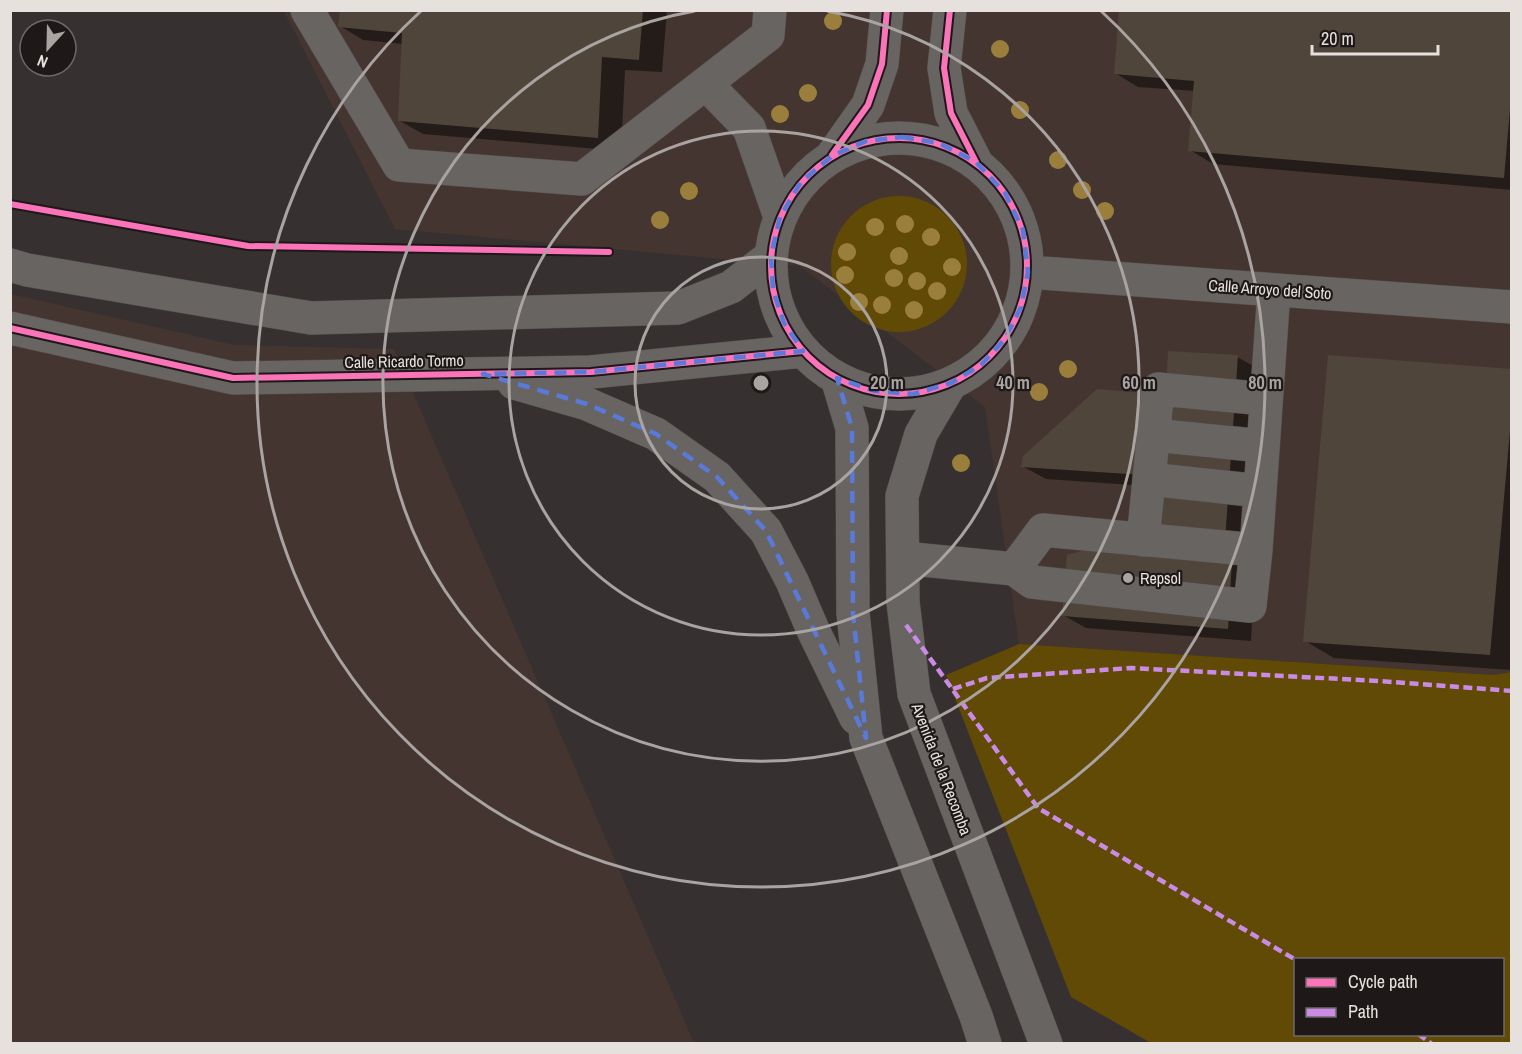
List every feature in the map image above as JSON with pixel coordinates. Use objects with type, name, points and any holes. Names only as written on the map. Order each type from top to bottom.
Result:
[{"type":"street","points":[[308,10],[399,165],[582,178],[768,35],[770,10]]},
{"type":"street","points":[[887,10],[882,64],[868,105],[832,156],[801,183],[780,217],[771,256],[773,290],[784,322],[803,351],[837,378],[874,391],[913,393],[951,383],[981,364],[1005,339],[1021,307],[1028,272],[1023,230],[1005,193],[976,162],[951,113],[944,68],[950,10]]},
{"type":"street","points":[[706,84],[749,128],[780,217]]},
{"type":"street","points":[[832,156],[866,141],[902,137],[939,143],[976,162]]},
{"type":"street","points":[[10,264],[27,270],[311,318],[678,309],[731,287],[771,256]]},
{"type":"street","name":"Calle Arroyo del Soto","points":[[1028,272],[1512,307]]},
{"type":"street","points":[[903,558],[1014,569],[1032,582],[1250,606],[1274,290]]},
{"type":"street","name":"Calle Ricardo Tormo","points":[[10,328],[233,378],[591,372],[803,351]]},
{"type":"street","points":[[483,374],[587,404],[656,434],[717,477],[766,531],[866,738],[985,1044]]},
{"type":"street","points":[[837,378],[852,428],[853,613],[866,738]]},
{"type":"street","name":"Avenida de la Recomba","points":[[951,383],[921,434],[902,496],[903,602],[914,694],[1046,1044]]},
{"type":"street","points":[[1143,540],[1158,389],[1266,399]]},
{"type":"street","points":[[1153,435],[1263,446]]},
{"type":"street","points":[[1149,479],[1260,491]]},
{"type":"street","points":[[1014,569],[1043,531],[1256,550]]},
{"type":"highlighted area","points":[[902,137],[939,143],[976,162],[1005,193],[1023,230],[1028,272],[1021,307],[1005,339],[981,365],[951,383],[913,394],[874,391],[837,378],[852,428],[853,613],[866,738],[766,531],[717,477],[656,434],[587,404],[483,374],[591,372],[803,351],[784,323],[773,290],[771,256],[780,217],[801,182],[832,156],[866,141]]},
{"type":"shaded area","points":[[284,11],[1511,11],[1511,672],[1494,675],[1019,644],[985,407],[800,266],[395,229]]},
{"type":"shaded area","points":[[899,196],[925,201],[937,207],[947,216],[956,226],[962,238],[967,264],[962,290],[956,302],[947,312],[937,321],[925,327],[899,332],[873,327],[861,321],[851,312],[842,302],[836,290],[831,264],[836,238],[842,226],[851,216],[861,207],[873,201]]},
{"type":"shaded area","points":[[11,294],[234,345],[394,349],[694,1043],[11,1044]]},
{"type":"shaded area","points":[[1019,644],[1494,675],[1511,672],[1511,1043],[1151,1043],[1071,997],[946,675]]},
{"type":"building","points":[[340,10],[643,10],[639,60],[602,57],[598,138],[398,121],[402,33],[338,27]]},
{"type":"building","points":[[1119,10],[1512,10],[1512,86],[1504,178],[1188,151],[1194,81],[1114,74]]},
{"type":"building","points":[[1168,351],[1238,355],[1225,541],[1155,533],[1159,476],[1021,467],[1023,456],[1097,389],[1166,395]]},
{"type":"building","points":[[1328,355],[1512,369],[1512,408],[1490,655],[1303,642]]},
{"type":"building","points":[[1092,548],[1232,560],[1228,629],[1062,616],[1067,555]]},
{"type":"marked path","points":[[906,625],[1038,808],[1294,959]]},
{"type":"marked path","points":[[953,689],[987,678],[1131,668],[1379,681],[1512,691]]},
{"type":"marked path","points":[[1421,1036],[1432,1044]]},
{"type":"cycle path","points":[[832,155],[868,105],[882,64],[887,10]]},
{"type":"cycle path","points":[[950,10],[944,68],[951,113],[976,162]]},
{"type":"cycle path","points":[[899,138],[936,144],[959,153],[980,167],[998,185],[1017,217],[1024,241],[1027,266],[1021,303],[1012,326],[998,347],[980,365],[948,384],[924,391],[899,394],[862,388],[839,379],[818,365],[800,347],[781,315],[774,291],[771,266],[777,229],[786,206],[800,185],[818,167],[850,148],[874,141],[899,138]]},
{"type":"cycle path","points":[[10,204],[248,246],[609,252]]},
{"type":"cycle path","points":[[10,328],[233,378],[591,372],[803,351]]},
{"type":"place","name":"Repsol","points":[[1128,578]]}]
